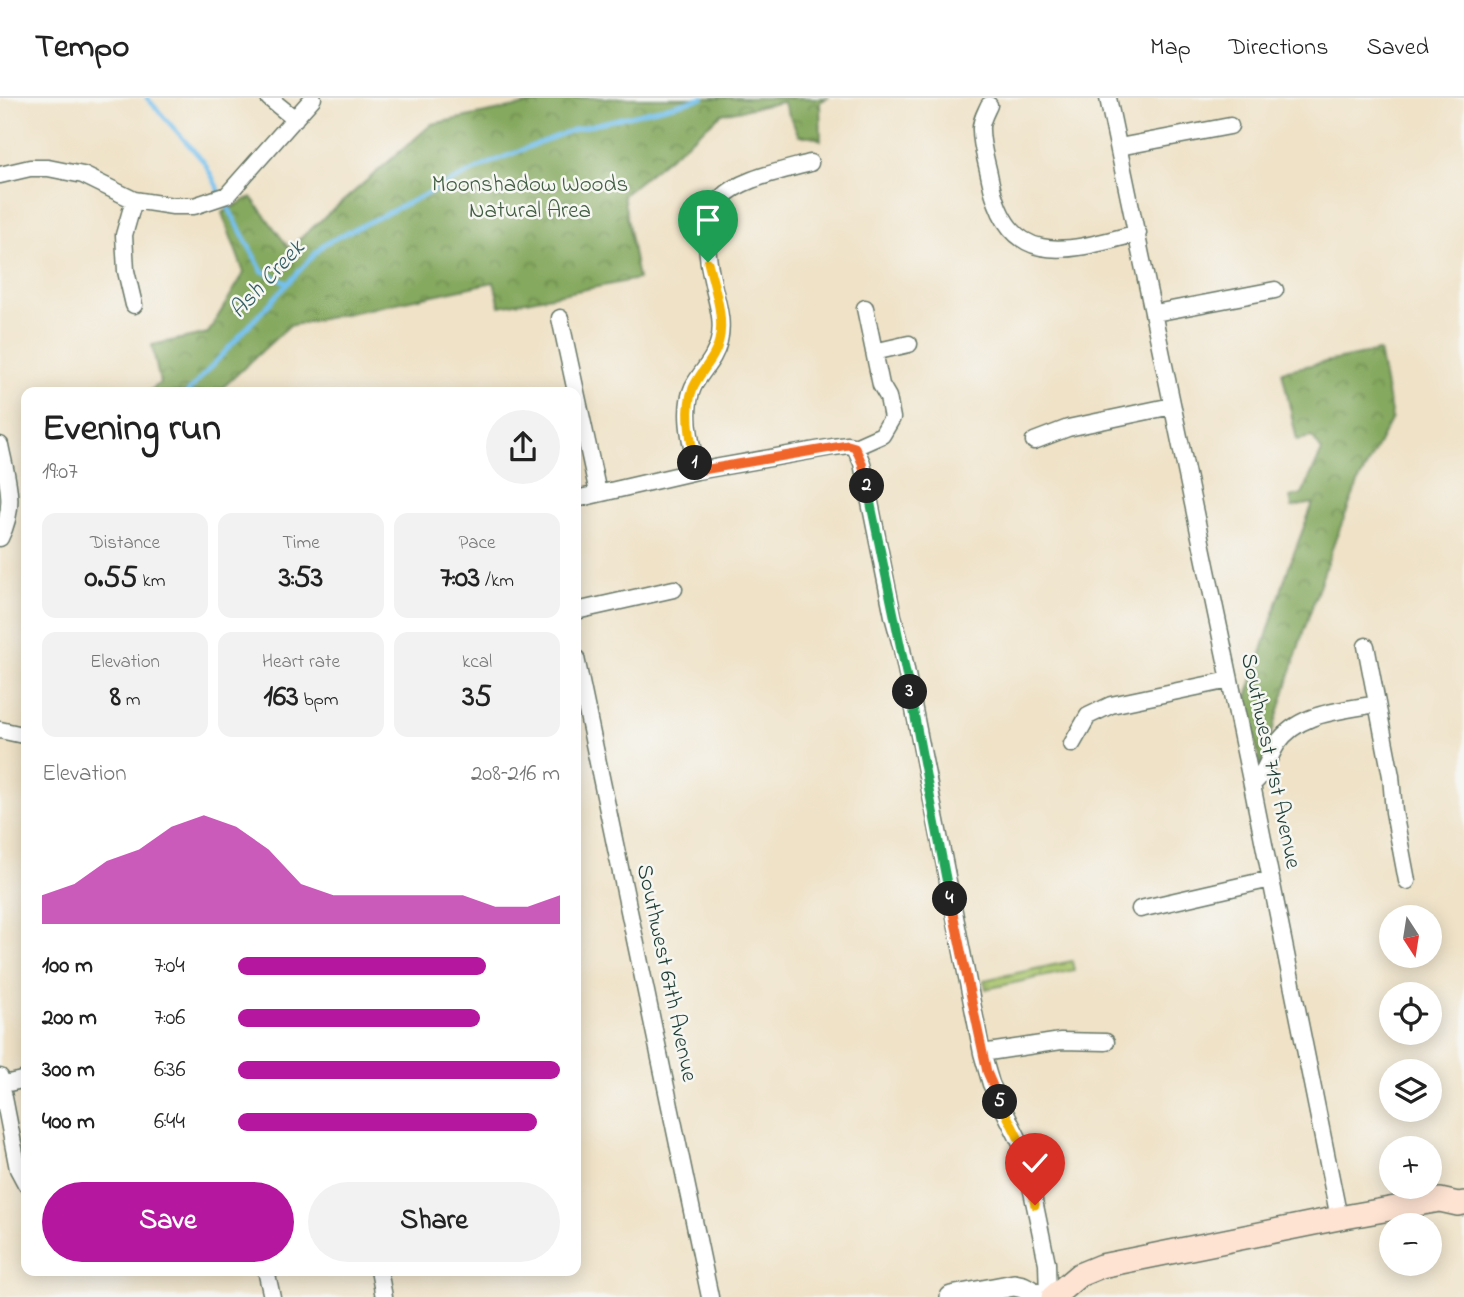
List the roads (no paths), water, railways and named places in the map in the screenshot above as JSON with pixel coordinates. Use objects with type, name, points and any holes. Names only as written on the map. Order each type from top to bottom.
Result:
[{"type":"main road","points":[[1440,1200],[1454,1189],[1464,1187]]},
{"type":"main road","points":[[1051,1297],[1079,1275],[1101,1266],[1440,1200],[1464,1203]]},
{"type":"street","points":[[269,98],[295,119]]},
{"type":"street","points":[[0,175],[30,168],[48,168],[83,174],[134,200],[194,206],[227,195],[313,98]]},
{"type":"street","name":"Southwest 71st Avenue","points":[[1108,98],[1155,313],[1339,1218]]},
{"type":"street","points":[[989,105],[980,128],[993,192],[1001,217],[1018,237],[1041,249],[1055,249],[1138,233]]},
{"type":"street","points":[[1119,148],[1230,126]]},
{"type":"street","points":[[697,471],[691,441],[689,409],[693,388],[716,350],[721,320],[708,262],[706,228],[717,204],[727,192],[742,182],[810,163]]},
{"type":"street","points":[[134,200],[124,235],[126,271],[134,305]]},
{"type":"street","points":[[1155,313],[1275,290]]},
{"type":"street","points":[[581,498],[697,471],[833,447],[855,447],[882,435],[892,418],[888,397],[881,385],[865,308]]},
{"type":"street","points":[[560,317],[575,387]]},
{"type":"street","points":[[874,352],[909,344]]},
{"type":"street","points":[[1034,441],[1068,428],[1172,406]]},
{"type":"street","points":[[581,414],[598,493]]},
{"type":"street","points":[[0,445],[11,504],[9,521],[0,538]]},
{"type":"street","points":[[855,447],[862,463],[902,649],[982,1053],[991,1084],[1023,1147],[1047,1263],[1051,1297]]},
{"type":"street","points":[[581,610],[674,589]]},
{"type":"street","points":[[1366,646],[1391,776],[1394,812],[1407,881]]},
{"type":"street","points":[[1072,744],[1088,716],[1111,705],[1230,680]]},
{"type":"street","name":"Southwest 67th Avenue","points":[[581,682],[710,1297]]},
{"type":"street","points":[[1252,785],[1262,777],[1278,742],[1300,723],[1313,716],[1376,704]]},
{"type":"street","points":[[0,730],[21,735]]},
{"type":"street","points":[[1140,909],[1271,879]]},
{"type":"street","points":[[982,1053],[1061,1041],[1106,1042]]},
{"type":"street","points":[[21,1080],[1,1082],[21,1175]]},
{"type":"street","points":[[267,1276],[272,1297]]},
{"type":"street","points":[[380,1276],[384,1297]]},
{"type":"street","points":[[951,1297],[1014,1285],[1041,1297]]},
{"type":"waterway","points":[[147,98],[204,162],[262,271],[288,283]]},
{"type":"waterway","name":"Ash Creek","points":[[193,387],[324,244],[494,161],[572,130],[703,98]]},
{"type":"park label","name":"Moonshadow Woods Natural Area","points":[[530,198]]}]
